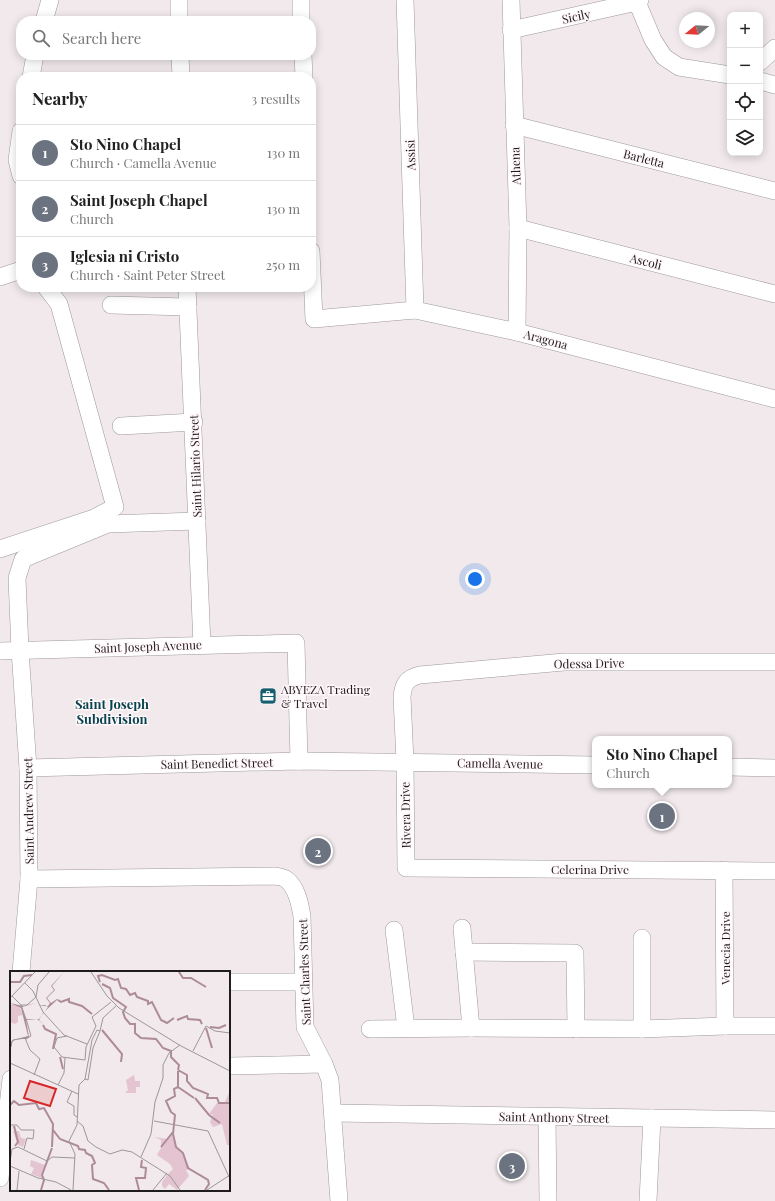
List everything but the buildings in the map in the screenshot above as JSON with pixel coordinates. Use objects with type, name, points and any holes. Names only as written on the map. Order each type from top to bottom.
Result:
[{"type":"street","points":[[45,16],[50,0]]},
{"type":"street","points":[[179,0],[179,16]]},
{"type":"street","points":[[301,0],[301,16]]},
{"type":"street","name":"Assisi","points":[[405,0],[415,310]]},
{"type":"street","name":"Athena","points":[[511,0],[518,228],[517,332]]},
{"type":"street","points":[[638,1],[653,40],[664,58],[678,67],[727,75]]},
{"type":"street","name":"Sicily","points":[[511,30],[638,1]]},
{"type":"street","points":[[763,59],[775,48]]},
{"type":"street","points":[[32,72],[34,60]]},
{"type":"street","points":[[180,60],[181,72]]},
{"type":"street","points":[[303,60],[304,72]]},
{"type":"street","points":[[763,82],[775,85]]},
{"type":"street","name":"Barletta","points":[[514,125],[775,191]]},
{"type":"street","name":"Ascoli","points":[[518,228],[775,294]]},
{"type":"street","points":[[0,277],[16,272]]},
{"type":"street","points":[[0,549],[94,518],[115,506],[59,304],[50,292]]},
{"type":"street","name":"Saint Hilario Street","points":[[187,292],[194,422],[196,521],[202,645]]},
{"type":"street","name":"Aragona","points":[[313,292],[314,319],[415,310],[517,332],[775,399]]},
{"type":"street","points":[[111,305],[188,307]]},
{"type":"street","points":[[121,426],[194,422]]},
{"type":"street","name":"Saint Andrew Street","points":[[21,971],[29,879],[28,768],[17,578],[23,559],[108,524],[196,521]]},
{"type":"street","name":"Saint Joseph Avenue","points":[[0,651],[296,643],[299,761]]},
{"type":"street","name":"Odessa Drive","points":[[406,682],[412,677],[420,675],[564,662],[775,662]]},
{"type":"street","name":"Rivera Drive","points":[[406,682],[402,697],[405,761],[406,868]]},
{"type":"street","name":"Saint Benedict Street","points":[[28,768],[299,761],[405,761]]},
{"type":"street","name":"Camella Avenue","points":[[405,761],[592,765]]},
{"type":"street","points":[[732,767],[775,768]]},
{"type":"street","name":"Celerina Drive","points":[[406,868],[775,871]]},
{"type":"street","name":"Venecia Drive","points":[[724,870],[725,1026]]},
{"type":"street","name":"Saint Charles Street","points":[[29,879],[275,876],[287,879],[294,888],[302,916],[305,1027],[324,1064],[330,1080],[339,1201]]},
{"type":"street","points":[[462,928],[471,1028]]},
{"type":"street","points":[[394,930],[406,1028]]},
{"type":"street","points":[[642,938],[642,1029]]},
{"type":"street","points":[[464,952],[575,953],[576,1029]]},
{"type":"street","points":[[230,982],[303,982]]},
{"type":"street","points":[[370,1029],[642,1029],[775,1026]]},
{"type":"street","points":[[230,1066],[324,1064]]},
{"type":"street","points":[[0,1178],[10,1088]]},
{"type":"street","name":"Saint Anthony Street","points":[[333,1113],[775,1120]]},
{"type":"street","points":[[547,1117],[548,1201]]},
{"type":"street","points":[[648,1201],[652,1118]]},
{"type":"place","name":"ABYEZA Trading & Travel","points":[[268,696]]},
{"type":"place","name":"Sto Nino Chapel","points":[[662,816]]},
{"type":"place","name":"Saint Joseph Chapel","points":[[318,851]]},
{"type":"place","name":"Iglesia ni Cristo","points":[[512,1166]]},
{"type":"district","name":"Saint Joseph Subdivision","points":[[112,710]]}]
